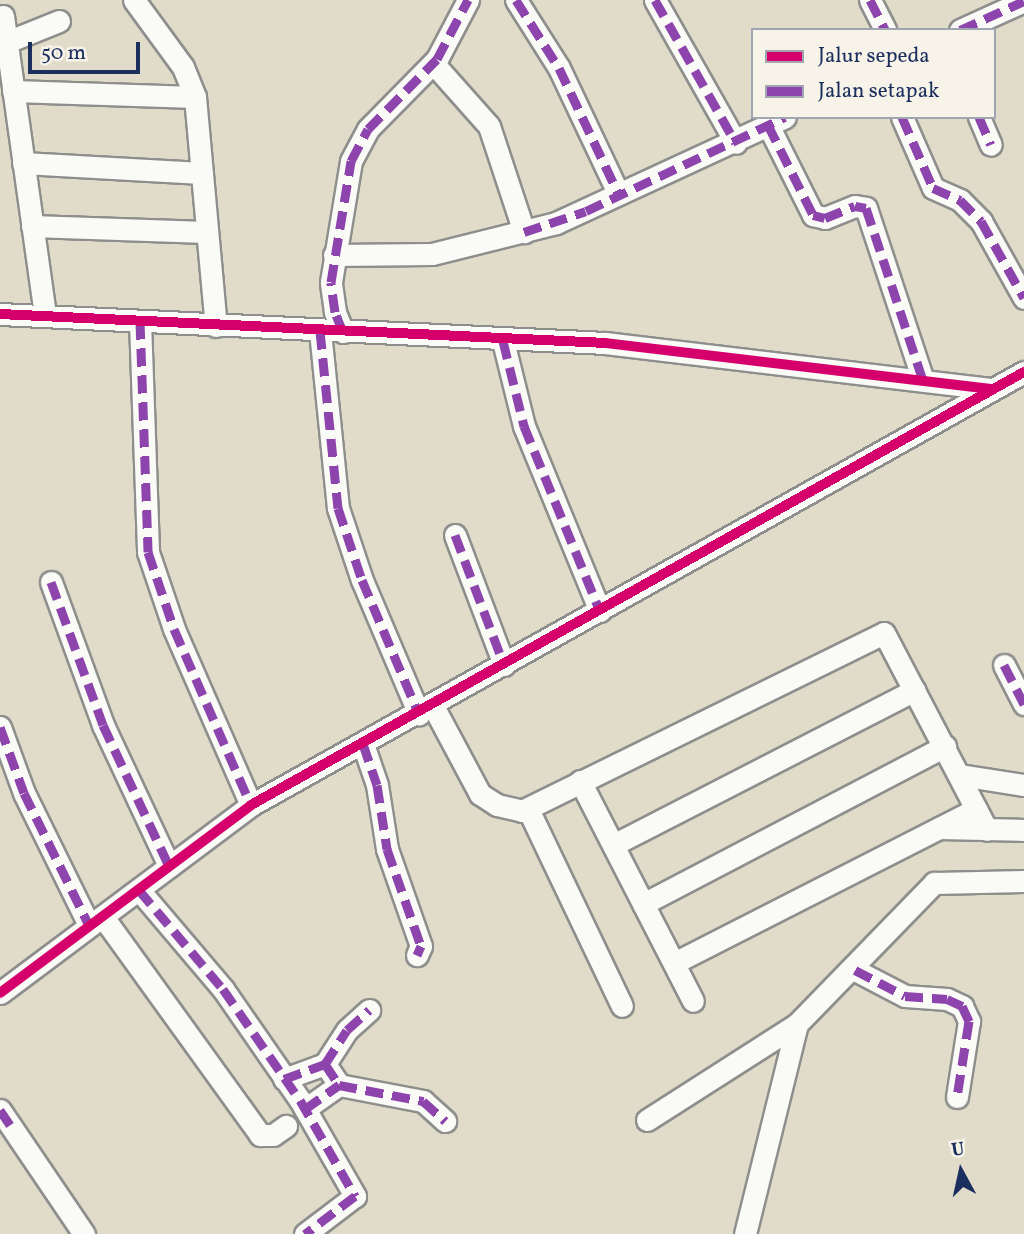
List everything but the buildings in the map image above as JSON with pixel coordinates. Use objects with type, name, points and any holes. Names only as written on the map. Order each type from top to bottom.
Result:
[{"type":"street","points":[[134,0],[183,67],[195,97],[216,326]]},
{"type":"street","points":[[343,332],[333,299],[334,255],[357,144],[433,63],[468,0]]},
{"type":"street","points":[[516,0],[559,68],[618,193]]},
{"type":"street","points":[[654,0],[736,143]]},
{"type":"street","points":[[870,0],[884,28]]},
{"type":"street","points":[[964,28],[1024,1]]},
{"type":"street","points":[[3,16],[45,316]]},
{"type":"street","points":[[6,42],[59,22]]},
{"type":"street","points":[[433,63],[489,126],[524,232]]},
{"type":"street","points":[[13,91],[195,97]]},
{"type":"street","points":[[903,119],[933,188],[960,200],[981,221],[1024,298]]},
{"type":"street","points":[[980,119],[991,145]]},
{"type":"street","points":[[334,255],[432,254],[524,232],[586,211],[618,193],[736,143],[777,121],[814,215],[825,218],[855,206],[866,208],[923,380]]},
{"type":"street","points":[[23,163],[202,173]]},
{"type":"street","points":[[32,226],[206,232]]},
{"type":"street","points":[[1,308],[45,316],[216,326],[503,341],[605,343],[992,389]]},
{"type":"street","points":[[140,321],[148,552],[174,629],[251,805]]},
{"type":"street","points":[[320,331],[338,508],[362,580],[426,710],[480,794],[514,811],[528,809],[580,780],[878,633],[888,637],[987,830]]},
{"type":"street","points":[[503,341],[524,426],[600,611]]},
{"type":"street","points":[[0,993],[251,805],[426,710],[1024,372]]},
{"type":"street","points":[[455,536],[505,664]]},
{"type":"street","points":[[51,582],[103,725],[169,866]]},
{"type":"street","points":[[1004,666],[1024,704]]},
{"type":"street","points":[[612,845],[915,690]]},
{"type":"street","points":[[0,727],[24,793],[96,921],[260,1135],[273,1135],[286,1126]]},
{"type":"street","points":[[363,744],[377,785],[387,849],[421,946],[417,955]]},
{"type":"street","points":[[643,904],[945,746]]},
{"type":"street","points":[[960,775],[1024,785]]},
{"type":"street","points":[[580,780],[693,1001]]},
{"type":"street","points":[[528,809],[622,1006]]},
{"type":"street","points":[[674,963],[976,809]]},
{"type":"street","points":[[939,828],[1024,830]]},
{"type":"street","points":[[647,1120],[797,1024],[855,970],[934,883],[1024,881]]},
{"type":"street","points":[[139,890],[223,989],[305,1109],[355,1196],[304,1234]]},
{"type":"street","points":[[855,970],[905,996],[947,999],[962,1006],[969,1021],[957,1097]]},
{"type":"street","points":[[284,1079],[325,1064],[347,1030],[369,1010]]},
{"type":"street","points":[[745,1234],[797,1024]]},
{"type":"street","points":[[325,1064],[339,1085],[423,1101],[444,1121]]},
{"type":"street","points":[[305,1109],[339,1085]]},
{"type":"street","points":[[0,1110],[84,1234]]},
{"type":"marked path","points":[[343,332],[335,312],[331,282],[351,161],[368,129],[437,59],[468,0]]},
{"type":"marked path","points":[[516,0],[559,68],[618,193]]},
{"type":"marked path","points":[[655,0],[736,143]]},
{"type":"marked path","points":[[870,0],[884,28]]},
{"type":"marked path","points":[[964,28],[1024,1]]},
{"type":"marked path","points":[[524,232],[586,211],[781,119]]},
{"type":"marked path","points":[[903,119],[933,188],[960,200],[981,221],[1024,298]]},
{"type":"marked path","points":[[980,119],[991,145]]},
{"type":"marked path","points":[[768,125],[813,215],[825,218],[855,206],[866,208],[923,380]]},
{"type":"marked path","points":[[140,321],[148,552],[174,629],[251,805]]},
{"type":"marked path","points":[[320,331],[338,508],[362,580],[419,714]]},
{"type":"marked path","points":[[503,341],[524,426],[600,611]]},
{"type":"marked path","points":[[455,535],[504,665]]},
{"type":"marked path","points":[[51,582],[103,725],[169,866]]},
{"type":"marked path","points":[[1004,665],[1024,704]]},
{"type":"marked path","points":[[0,727],[24,793],[89,925]]},
{"type":"marked path","points":[[363,744],[377,785],[387,849],[421,946],[417,955]]},
{"type":"marked path","points":[[139,890],[223,989],[300,1100],[355,1196],[305,1234]]},
{"type":"marked path","points":[[855,970],[905,996],[947,999],[962,1006],[969,1021],[957,1097]]},
{"type":"marked path","points":[[325,1064],[347,1030],[369,1010]]},
{"type":"marked path","points":[[284,1079],[325,1064],[339,1085],[423,1101],[445,1121]]},
{"type":"marked path","points":[[305,1109],[339,1085]]},
{"type":"marked path","points":[[0,1110],[14,1131]]},
{"type":"cycle path","points":[[0,314],[605,343],[992,389]]},
{"type":"cycle path","points":[[0,993],[251,805],[1024,372]]}]
